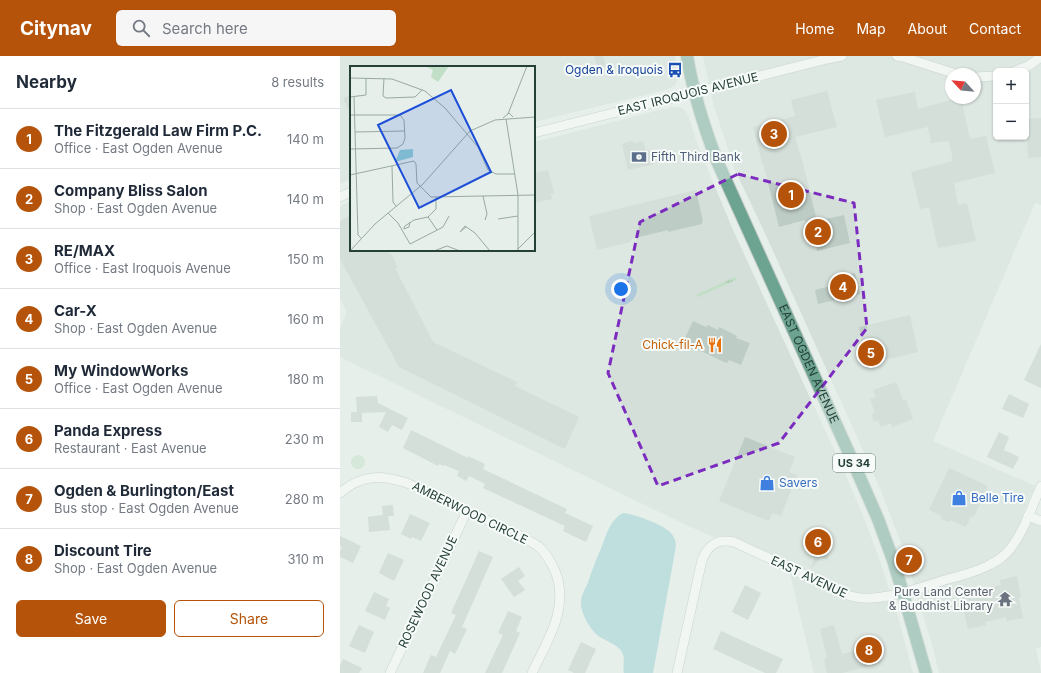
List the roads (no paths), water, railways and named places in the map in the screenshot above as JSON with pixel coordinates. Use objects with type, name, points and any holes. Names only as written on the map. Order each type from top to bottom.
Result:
[{"type":"main road","name":"EAST OGDEN AVENUE","points":[[687,56],[695,92],[717,161],[860,476],[878,519],[893,560],[926,673]]},
{"type":"street","name":"EAST IROQUOIS AVENUE","points":[[535,133],[842,56]]},
{"type":"street","points":[[897,56],[945,70]]},
{"type":"street","points":[[1023,68],[1041,57]]},
{"type":"street","points":[[981,77],[993,76]]},
{"type":"street","points":[[340,197],[350,192]]},
{"type":"street","name":"AMBERWOOD CIRCLE","points":[[340,493],[354,483],[377,477],[392,478],[408,482],[537,545],[552,565],[558,578],[560,607],[556,621],[532,673]]},
{"type":"street","name":"EAST AVENUE","points":[[677,673],[702,560],[706,551],[718,541],[726,540],[734,542],[840,592],[854,597],[867,599],[878,598],[903,593],[992,564],[1005,554],[1016,541],[1041,486]]},
{"type":"street","name":"ROSEWOOD AVENUE","points":[[390,673],[467,511]]},
{"type":"street","points":[[1028,516],[1041,521]]},
{"type":"water","points":[[623,513],[641,517],[661,526],[670,532],[676,542],[653,673],[624,673],[624,657],[622,652],[620,649],[594,632],[586,620],[581,607],[583,594],[608,529],[614,520]]},
{"type":"place","name":"Ogden & Iroquois","points":[[675,70]]},
{"type":"place","name":"RE/MAX","points":[[774,134]]},
{"type":"place","name":"Fifth Third Bank","points":[[639,157]]},
{"type":"place","name":"The Fitzgerald Law Firm P.C.","points":[[791,195]]},
{"type":"place","name":"Company Bliss Salon","points":[[818,232]]},
{"type":"place","name":"Car-X","points":[[843,287]]},
{"type":"place","name":"Chick-fil-A","points":[[715,345]]},
{"type":"place","name":"My WindowWorks","points":[[871,353]]},
{"type":"place","name":"Savers","points":[[767,483]]},
{"type":"place","name":"Belle Tire","points":[[959,498]]},
{"type":"place","name":"Panda Express","points":[[818,542]]},
{"type":"place","name":"Ogden & Burlington/East","points":[[909,560]]},
{"type":"place","name":"Pure Land Center & Buddhist Library","points":[[1005,599]]},
{"type":"place","name":"Discount Tire","points":[[869,650]]}]
